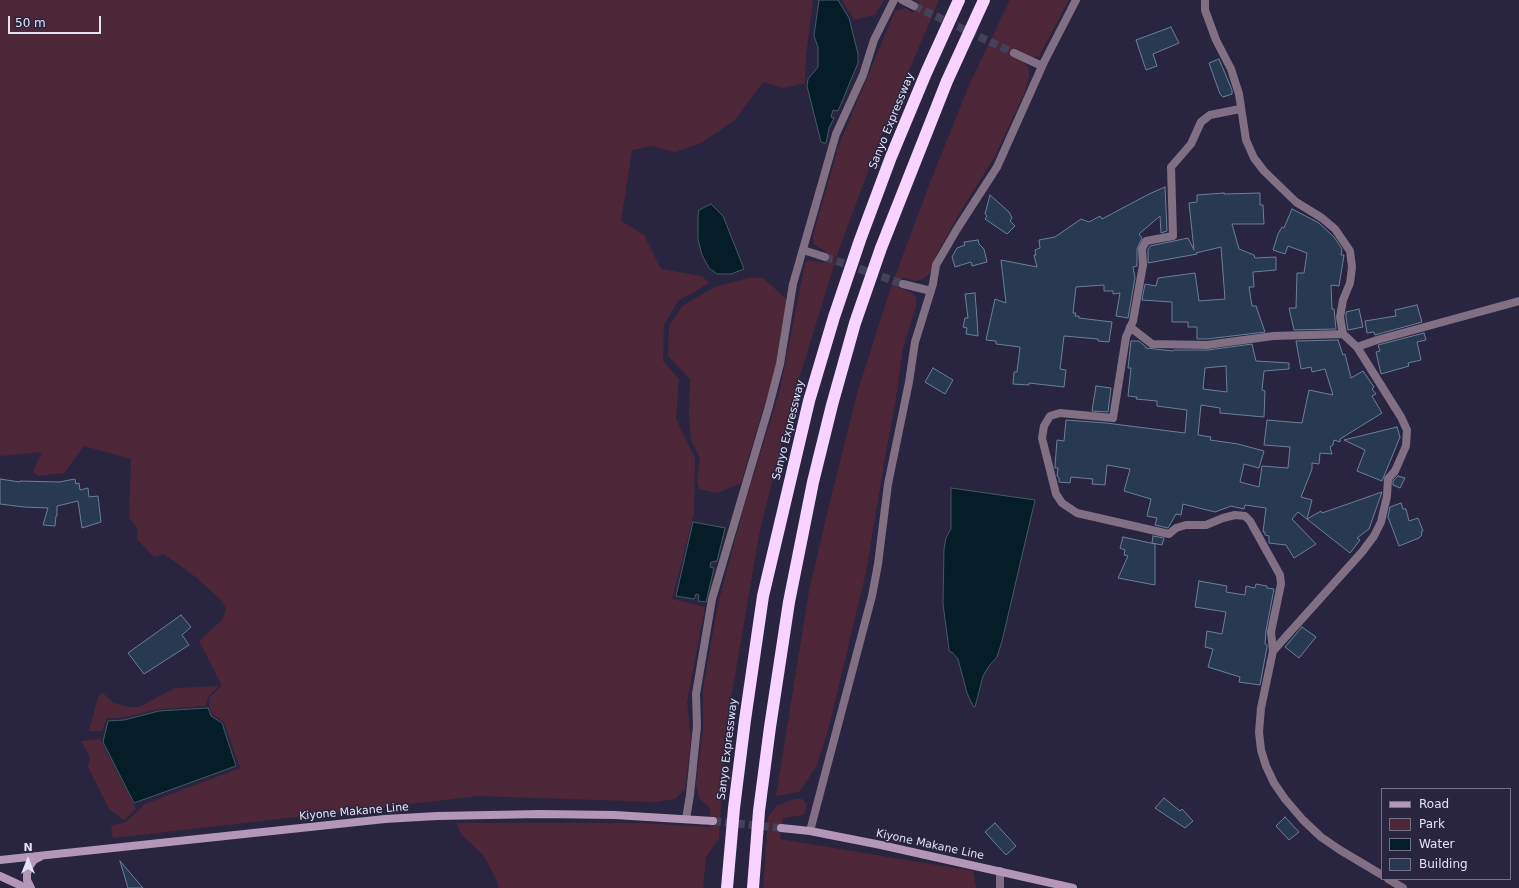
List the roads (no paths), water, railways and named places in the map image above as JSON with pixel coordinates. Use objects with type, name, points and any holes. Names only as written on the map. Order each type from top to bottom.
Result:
[{"type":"highway","name":"Sanyo Expressway","points":[[727,888],[734,808],[763,596],[809,401],[834,317],[860,240],[891,157],[926,73],[960,0]]},
{"type":"highway","points":[[753,888],[759,811],[789,602],[813,482],[832,405],[855,323],[881,248],[944,88],[984,0]]},
{"type":"main road","name":"Kiyone Makane Line","points":[[0,860],[385,818],[541,814],[615,815],[713,821]]},
{"type":"main road","name":"Kiyone Makane Line","points":[[781,828],[810,831],[881,845],[1073,888]]},
{"type":"main road","points":[[32,888],[27,880],[29,867],[34,860],[42,856]]},
{"type":"main road","points":[[0,876],[26,888]]},
{"type":"street","points":[[686,819],[697,726],[696,694],[712,599],[775,385],[787,328],[793,284],[836,134],[863,75],[874,40],[894,0]]},
{"type":"street","points":[[902,0],[914,6]]},
{"type":"street","points":[[810,831],[872,596],[878,564],[888,484],[909,382],[915,342],[931,291],[936,265],[997,167],[1042,66],[1076,0]]},
{"type":"street","points":[[1205,0],[1205,10],[1216,40],[1231,69],[1239,94],[1240,109],[1246,140],[1254,158],[1264,171],[1296,202],[1322,218],[1334,230],[1350,251],[1352,267],[1350,283],[1343,300],[1340,317],[1343,334],[1357,347],[1401,417],[1407,430],[1406,446],[1395,471],[1388,479],[1387,496],[1381,522],[1374,536],[1362,552],[1273,651]]},
{"type":"street","points":[[1014,53],[1042,66]]},
{"type":"street","points":[[1240,109],[1210,115],[1201,122],[1192,144],[1171,167],[1173,236],[1146,241],[1142,249],[1143,265],[1133,321],[1126,337],[1114,418],[1060,413],[1050,416],[1044,426],[1042,438],[1056,494],[1062,504],[1077,513],[1169,534],[1176,528],[1186,525],[1206,525],[1223,518],[1236,515],[1245,516],[1250,521],[1280,575],[1281,584],[1271,632],[1273,651],[1261,708],[1259,732],[1261,750],[1272,777],[1285,799],[1303,820],[1321,837],[1381,874]]},
{"type":"street","points":[[803,250],[825,257]]},
{"type":"street","points":[[903,284],[931,291]]},
{"type":"street","points":[[1357,347],[1519,301]]},
{"type":"street","points":[[1130,327],[1152,344],[1207,345],[1274,336],[1343,334]]},
{"type":"street","points":[[1000,871],[1000,888]]},
{"type":"street","points":[[1390,880],[1403,888]]},
{"type":"water","points":[[819,0],[838,0],[849,18],[858,54],[858,63],[838,111],[833,110],[831,117],[834,118],[829,128],[826,143],[821,142],[807,86],[808,79],[818,67],[818,47],[814,36]]},
{"type":"water","points":[[711,204],[723,216],[744,269],[731,274],[717,274],[709,268],[702,255],[698,239],[699,210]]},
{"type":"water","points":[[951,488],[1035,500],[1002,641],[997,657],[983,676],[975,707],[973,706],[967,693],[958,659],[949,651],[943,604],[944,549],[946,538],[951,529]]},
{"type":"water","points":[[693,522],[725,528],[717,561],[711,562],[710,567],[714,568],[706,602],[698,601],[699,595],[696,594],[694,599],[676,596]]},
{"type":"water","points":[[208,708],[211,716],[222,723],[236,766],[134,803],[103,742],[108,721],[124,720],[159,711]]},
{"type":"tunnel","points":[[914,6],[1014,53]]},
{"type":"tunnel","points":[[825,257],[903,284]]},
{"type":"tunnel","points":[[713,821],[781,828]]}]
